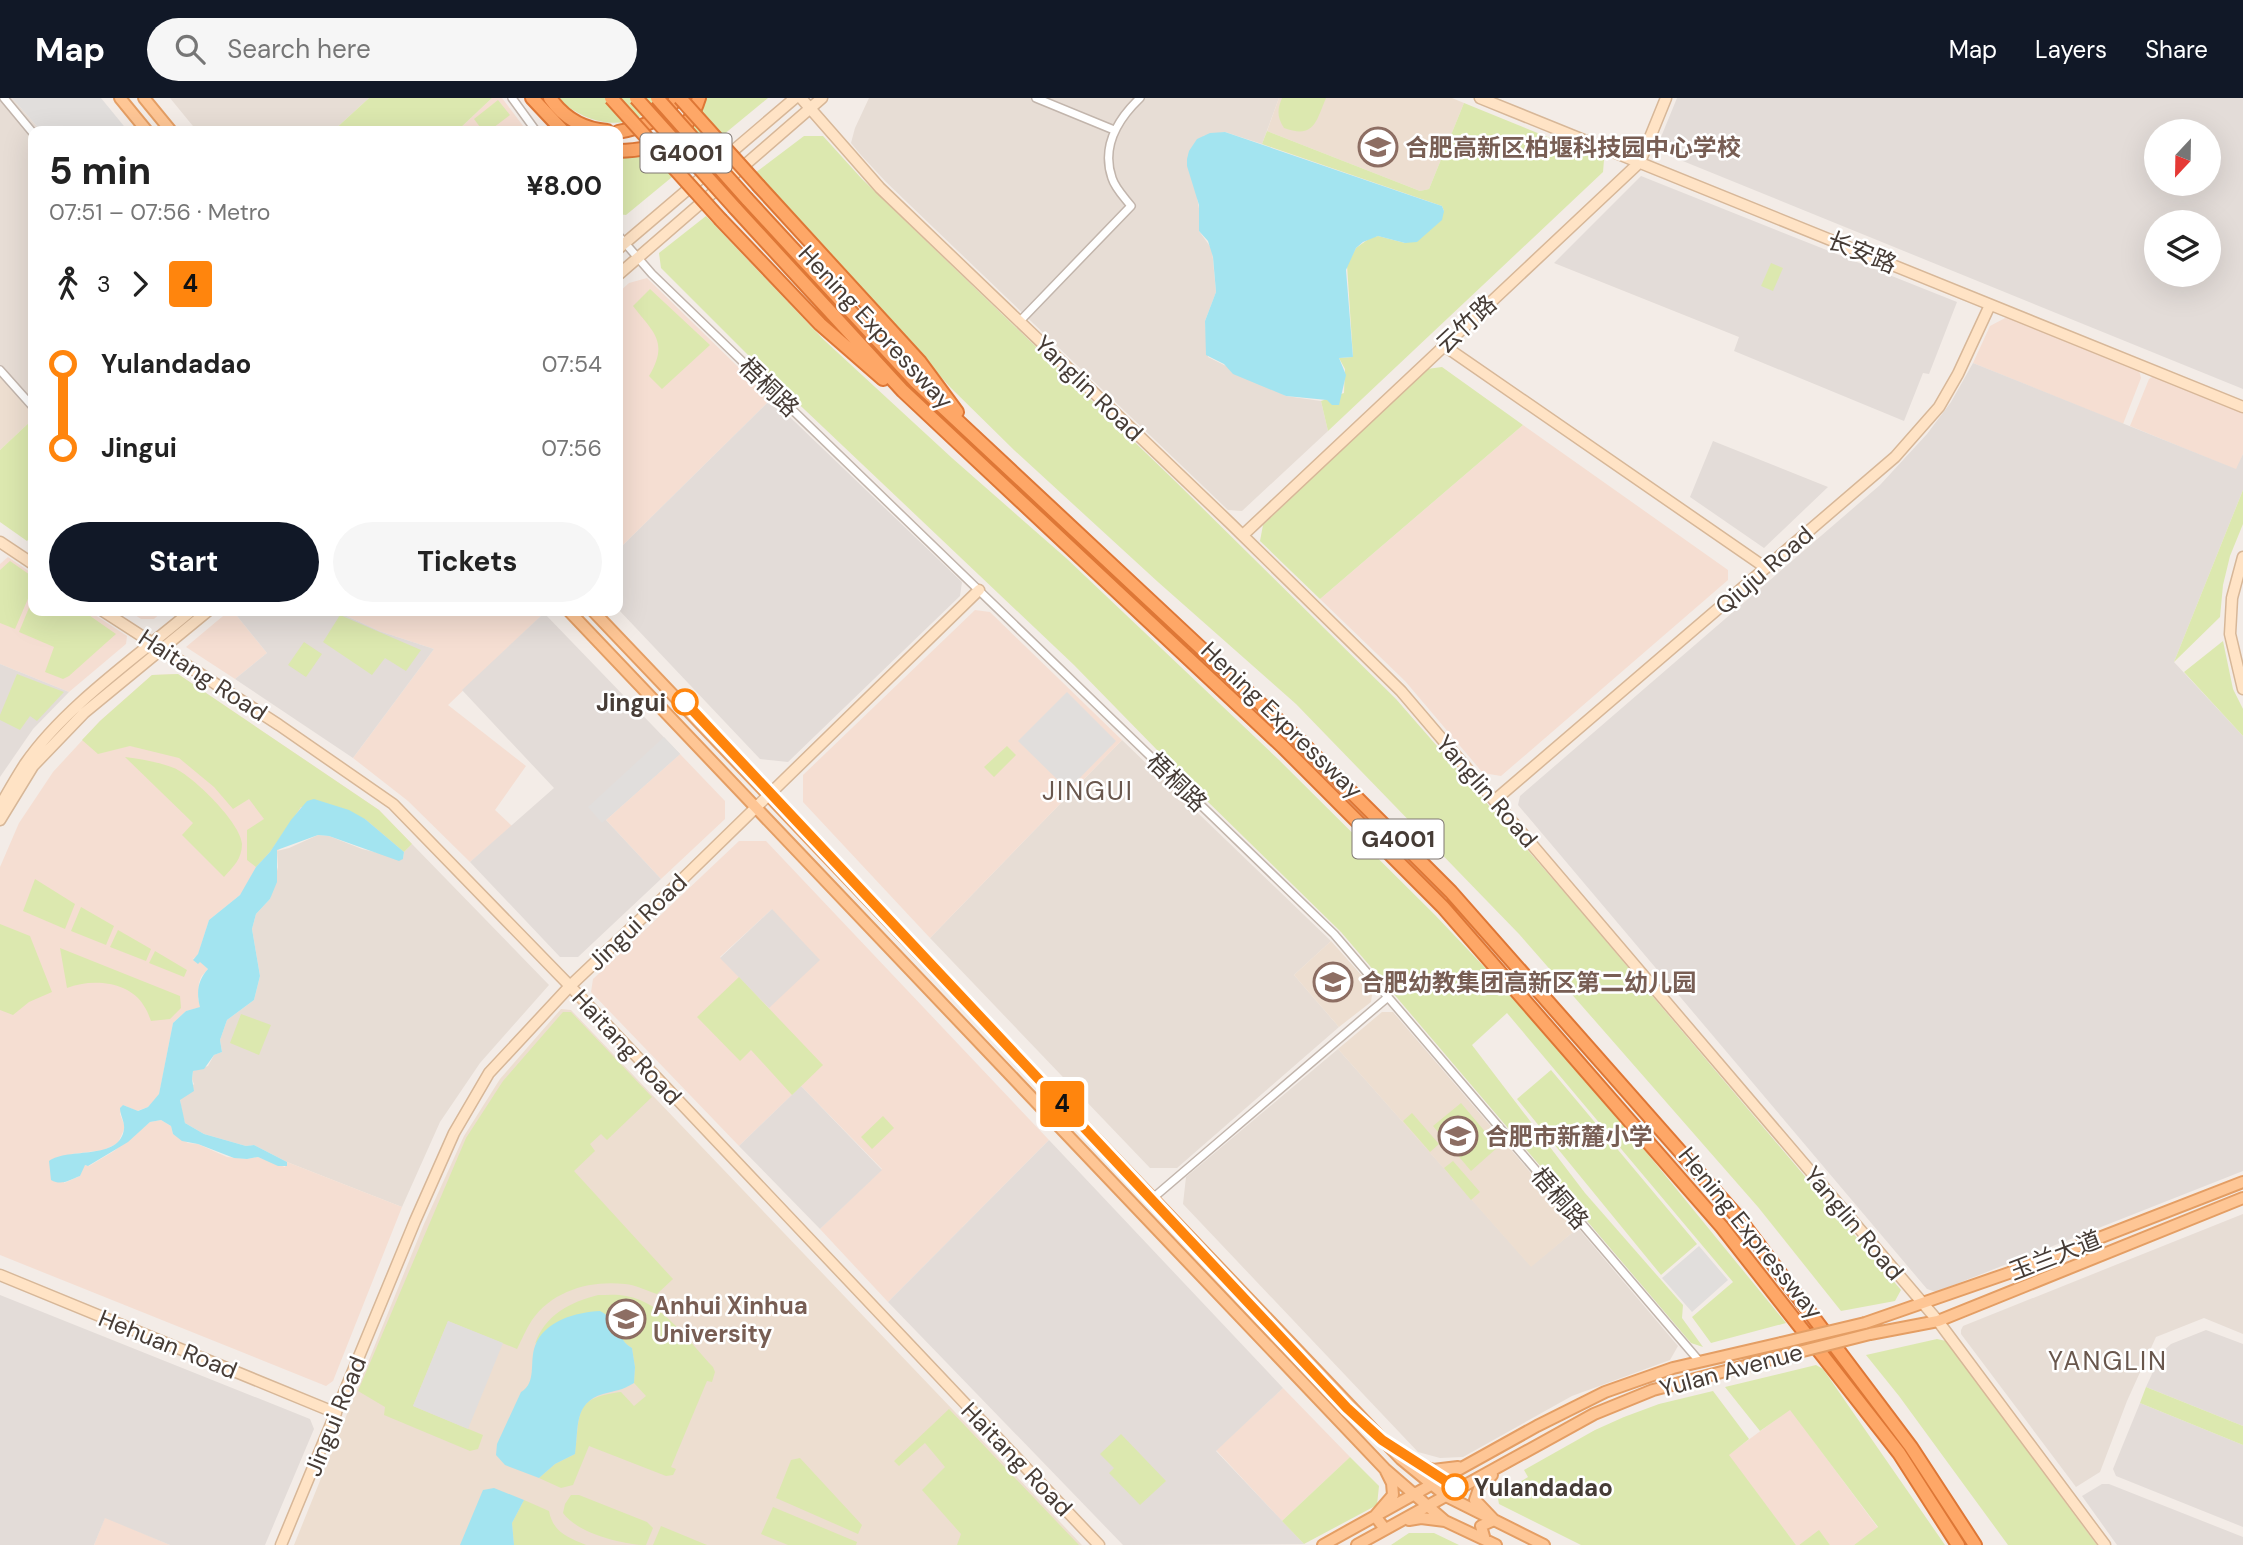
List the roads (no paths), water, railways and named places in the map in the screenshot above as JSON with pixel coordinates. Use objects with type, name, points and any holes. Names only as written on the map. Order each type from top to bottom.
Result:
[{"type":"highway","points":[[532,98],[558,126]]},
{"type":"highway","points":[[550,98],[561,114],[584,126]]},
{"type":"highway","points":[[611,98],[820,324],[963,448]]},
{"type":"highway","name":"Hening Expressway","points":[[636,98],[903,391],[1283,747],[1443,907],[1722,1227],[1899,1453],[1958,1545]]},
{"type":"highway","name":"Hening Expressway","points":[[657,98],[747,200],[915,381],[1296,737],[1451,892],[1737,1216],[1911,1447],[1975,1545]]},
{"type":"highway","points":[[623,131],[645,127],[678,98],[920,362],[975,438]]},
{"type":"highway","points":[[623,151],[641,150],[672,140],[685,126],[699,98]]},
{"type":"main road","points":[[120,98],[143,126]]},
{"type":"main road","points":[[144,98],[167,126]]},
{"type":"main road","points":[[574,616],[1385,1469],[1445,1521],[1491,1542]]},
{"type":"main road","points":[[598,616],[1401,1459],[1446,1496],[1544,1545]]},
{"type":"main road","name":"玉兰大道","points":[[1865,1323],[2009,1273],[2243,1182]]},
{"type":"main road","name":"Yulan Avenue","points":[[1357,1545],[1594,1414],[1653,1390],[1870,1334],[1938,1321],[2243,1198]]},
{"type":"main road","name":"Yulan Avenue","points":[[1323,1545],[1464,1466],[1605,1392],[1673,1368],[1865,1323]]},
{"type":"main road","points":[[1482,1457],[1490,1472]]},
{"type":"main road","points":[[1401,1459],[1433,1470],[1464,1466]]},
{"type":"main road","points":[[1494,1520],[1475,1500],[1480,1486],[1504,1464]]},
{"type":"main road","points":[[1385,1469],[1392,1483],[1393,1495],[1375,1516],[1385,1530]]},
{"type":"main road","points":[[1398,1522],[1421,1518],[1445,1521]]},
{"type":"main road","points":[[1491,1542],[1481,1526],[1494,1520]]},
{"type":"street","points":[[4,98],[28,128]]},
{"type":"street","points":[[512,98],[532,126]]},
{"type":"street","points":[[623,241],[795,98]]},
{"type":"street","name":"Yanglin Road","points":[[801,98],[880,188],[1401,691],[1938,1321],[2105,1545]]},
{"type":"street","points":[[623,271],[822,98]]},
{"type":"street","points":[[1036,98],[1114,130]]},
{"type":"street","points":[[1020,322],[1130,206],[1112,180],[1107,158],[1114,130],[1140,98]]},
{"type":"street","name":"长安路","points":[[1480,98],[2243,407]]},
{"type":"street","name":"云竹路","points":[[1242,535],[1640,162],[1666,98]]},
{"type":"street","name":"梧桐路","points":[[623,246],[1334,934],[1700,1362]]},
{"type":"street","name":"Qiuju Road","points":[[1495,800],[1895,457],[1939,407],[1990,305]]},
{"type":"street","points":[[1443,345],[1766,568]]},
{"type":"street","points":[[0,370],[28,401]]},
{"type":"street","points":[[0,542],[28,561]]},
{"type":"street","points":[[2243,557],[2232,598],[2230,634],[2243,689]]},
{"type":"street","name":"Jingui Road","points":[[281,1545],[454,1133],[489,1073],[570,986],[979,590]]},
{"type":"street","name":"Haitang Road","points":[[111,616],[279,725],[393,804],[570,986],[1099,1545]]},
{"type":"street","points":[[0,820],[33,766],[84,713],[186,616]]},
{"type":"street","points":[[0,806],[26,763],[83,700],[201,616]]},
{"type":"street","points":[[1153,1198],[1388,996]]},
{"type":"street","name":"Hehuan Road","points":[[0,1276],[336,1413]]},
{"type":"water","points":[[1225,132],[1442,206],[1442,220],[1417,242],[1405,243],[1378,236],[1356,248],[1346,270],[1353,357],[1339,358],[1346,375],[1339,405],[1332,405],[1327,400],[1286,396],[1233,374],[1224,364],[1206,355],[1205,321],[1216,292],[1213,257],[1208,241],[1199,231],[1199,205],[1187,159],[1197,139],[1210,133]]},
{"type":"water","points":[[314,799],[349,810],[365,819],[404,852],[403,859],[399,861],[329,836],[318,835],[277,850],[277,882],[270,899],[256,914],[252,929],[260,976],[254,1000],[227,1020],[220,1040],[222,1052],[214,1055],[204,1069],[193,1071],[194,1091],[180,1100],[185,1123],[204,1134],[246,1146],[254,1145],[287,1162],[287,1166],[278,1166],[258,1157],[234,1158],[198,1144],[182,1141],[173,1134],[171,1126],[161,1120],[150,1122],[128,1142],[88,1166],[85,1165],[80,1176],[62,1182],[51,1180],[49,1161],[113,1146],[124,1129],[120,1108],[123,1105],[138,1111],[148,1107],[159,1094],[173,1023],[186,1011],[200,1007],[199,986],[208,969],[193,960],[198,954],[209,920],[240,895],[256,867],[270,852],[291,820],[307,801]]},
{"type":"water","points":[[600,1311],[610,1319],[623,1340],[632,1348],[634,1383],[593,1398],[587,1404],[579,1418],[575,1454],[555,1464],[539,1478],[505,1465],[496,1455],[497,1444],[521,1392],[529,1383],[533,1352],[539,1337],[562,1319]]},
{"type":"water","points":[[494,1488],[524,1500],[512,1523],[514,1545],[460,1545],[483,1490]]},
{"type":"metro line","name":"4","points":[[685,702],[1347,1408],[1382,1440],[1455,1487]]},
{"type":"place","name":"合肥高新区柏堰科技园中心学校","points":[[1378,147]]},
{"type":"place","name":"Jingui","points":[[685,702]]},
{"type":"place","name":"合肥幼教集团高新区第二幼儿园","points":[[1333,982]]},
{"type":"place","name":"合肥市新麓小学","points":[[1458,1136]]},
{"type":"place","name":"Anhui Xinhua University","points":[[626,1319]]},
{"type":"place","name":"Yulandadao","points":[[1455,1487]]},
{"type":"district","name":"JINGUI","points":[[1088,791]]},
{"type":"district","name":"YANGLIN","points":[[2108,1361]]}]
